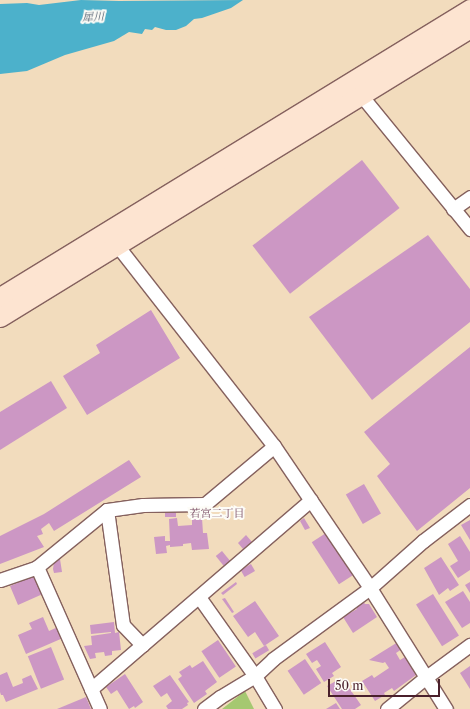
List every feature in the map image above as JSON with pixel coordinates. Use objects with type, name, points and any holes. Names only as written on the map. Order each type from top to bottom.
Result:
[{"type":"street","points":[[356,89],[470,9]]},
{"type":"street","points":[[0,316],[112,239],[356,89],[470,28]]},
{"type":"street","points":[[356,89],[470,229]]},
{"type":"street","points":[[454,209],[470,197]]},
{"type":"street","points":[[0,297],[112,239]]},
{"type":"street","points":[[112,239],[274,446],[370,588],[425,678],[446,709]]},
{"type":"street","points":[[0,580],[37,567],[107,510],[149,505],[205,504],[274,446]]},
{"type":"street","points":[[90,689],[311,500]]},
{"type":"street","points":[[204,709],[220,697],[255,676],[273,659],[370,588],[423,541],[470,505]]},
{"type":"street","points":[[107,510],[123,625],[142,645]]},
{"type":"street","points":[[37,567],[100,709]]},
{"type":"street","points":[[199,596],[255,676],[275,709]]},
{"type":"street","points":[[386,709],[470,645]]},
{"type":"green space","points":[[245,691],[254,709],[222,709]]},
{"type":"water","name":"犀川","points":[[81,0],[243,0],[231,8],[202,18],[194,19],[186,26],[176,30],[166,30],[155,27],[152,30],[145,29],[142,34],[129,32],[114,41],[65,55],[27,71],[0,74],[0,4],[27,3],[39,5]]},
{"type":"building","points":[[362,160],[400,208],[290,294],[252,246]]},
{"type":"building","points":[[428,235],[470,289],[470,322],[372,400],[309,317]]},
{"type":"building","points":[[151,310],[180,358],[87,415],[63,376],[100,353],[96,345]]},
{"type":"building","points":[[470,347],[470,488],[417,531],[377,476],[390,464],[364,432]]},
{"type":"building","points":[[51,381],[67,408],[0,450],[0,412]]},
{"type":"building","points":[[129,460],[141,477],[54,531],[49,523],[41,529],[43,534],[37,536],[44,547],[0,564],[0,536],[44,514]]},
{"type":"building","points":[[364,484],[381,513],[363,524],[346,494]]},
{"type":"building","points":[[165,511],[176,511],[176,517],[165,517]]},
{"type":"building","points":[[177,518],[178,526],[192,525],[192,519],[202,518],[203,533],[207,533],[209,549],[192,550],[191,543],[183,544],[183,546],[166,546],[167,553],[156,554],[154,537],[165,536],[165,541],[170,541],[169,519]]},
{"type":"building","points":[[304,518],[310,528],[305,530],[300,521]]},
{"type":"building","points":[[470,520],[470,540],[461,525]]},
{"type":"building","points":[[326,533],[353,575],[339,584],[312,542]]},
{"type":"building","points":[[246,535],[252,542],[243,549],[238,543]]},
{"type":"building","points":[[460,536],[470,552],[470,570],[458,578],[450,566],[458,561],[448,544]]},
{"type":"building","points":[[222,551],[230,561],[224,566],[216,556]]},
{"type":"building","points":[[441,557],[459,585],[450,591],[448,588],[439,595],[424,568]]},
{"type":"building","points":[[60,559],[62,572],[54,573],[54,562]]},
{"type":"building","points":[[251,564],[255,571],[245,577],[241,570]]},
{"type":"building","points":[[34,576],[35,580],[38,578],[45,593],[18,605],[10,586]]},
{"type":"building","points":[[236,582],[237,584],[223,595],[221,593]]},
{"type":"building","points":[[470,582],[470,593],[465,585]]},
{"type":"building","points":[[463,591],[470,602],[470,623],[462,628],[445,602]]},
{"type":"building","points":[[433,594],[459,636],[442,646],[416,605]]},
{"type":"building","points":[[225,598],[234,612],[232,613],[222,599]]},
{"type":"building","points":[[255,601],[279,636],[264,646],[255,632],[248,637],[233,616]]},
{"type":"building","points":[[363,601],[365,604],[369,604],[377,617],[353,633],[343,617],[357,609],[355,606]]},
{"type":"building","points":[[43,617],[49,631],[58,627],[63,638],[26,654],[18,635],[32,629],[29,623]]},
{"type":"building","points":[[114,622],[115,633],[119,632],[121,650],[112,651],[112,655],[105,656],[104,652],[95,653],[96,658],[90,659],[84,646],[92,645],[91,636],[111,632],[91,634],[90,625]]},
{"type":"building","points":[[218,640],[236,667],[219,678],[201,651]]},
{"type":"building","points":[[325,642],[341,667],[332,673],[334,676],[324,682],[316,669],[321,666],[317,660],[312,663],[306,654]]},
{"type":"building","points":[[398,642],[402,649],[396,653],[400,660],[405,657],[416,675],[394,691],[392,688],[384,693],[385,695],[375,701],[362,681],[372,675],[374,678],[389,668],[385,662],[383,663],[369,660]]},
{"type":"building","points":[[266,645],[269,650],[255,658],[252,653]]},
{"type":"building","points":[[51,647],[64,679],[41,689],[28,656]]},
{"type":"building","points":[[305,659],[321,683],[304,695],[288,671]]},
{"type":"building","points":[[203,661],[217,682],[205,691],[207,694],[194,703],[178,679],[182,676],[179,672],[190,665],[192,668]]},
{"type":"building","points":[[470,666],[470,689],[460,673]]},
{"type":"building","points":[[7,672],[13,687],[23,683],[22,679],[31,675],[38,689],[6,702],[0,692],[0,675]]},
{"type":"building","points":[[125,674],[143,702],[135,708],[134,706],[129,709],[117,690],[111,694],[106,687]]},
{"type":"building","points":[[170,675],[189,702],[187,703],[188,705],[182,709],[168,709],[166,706],[172,701],[167,693],[161,697],[153,686]]},
{"type":"building","points":[[336,681],[339,686],[345,682],[361,705],[355,709],[342,709],[327,686]]},
{"type":"building","points":[[86,697],[91,709],[57,709]]},
{"type":"building","points":[[336,703],[340,709],[326,709]]},
{"type":"district","name":"若宮二丁目","points":[[217,513]]}]
